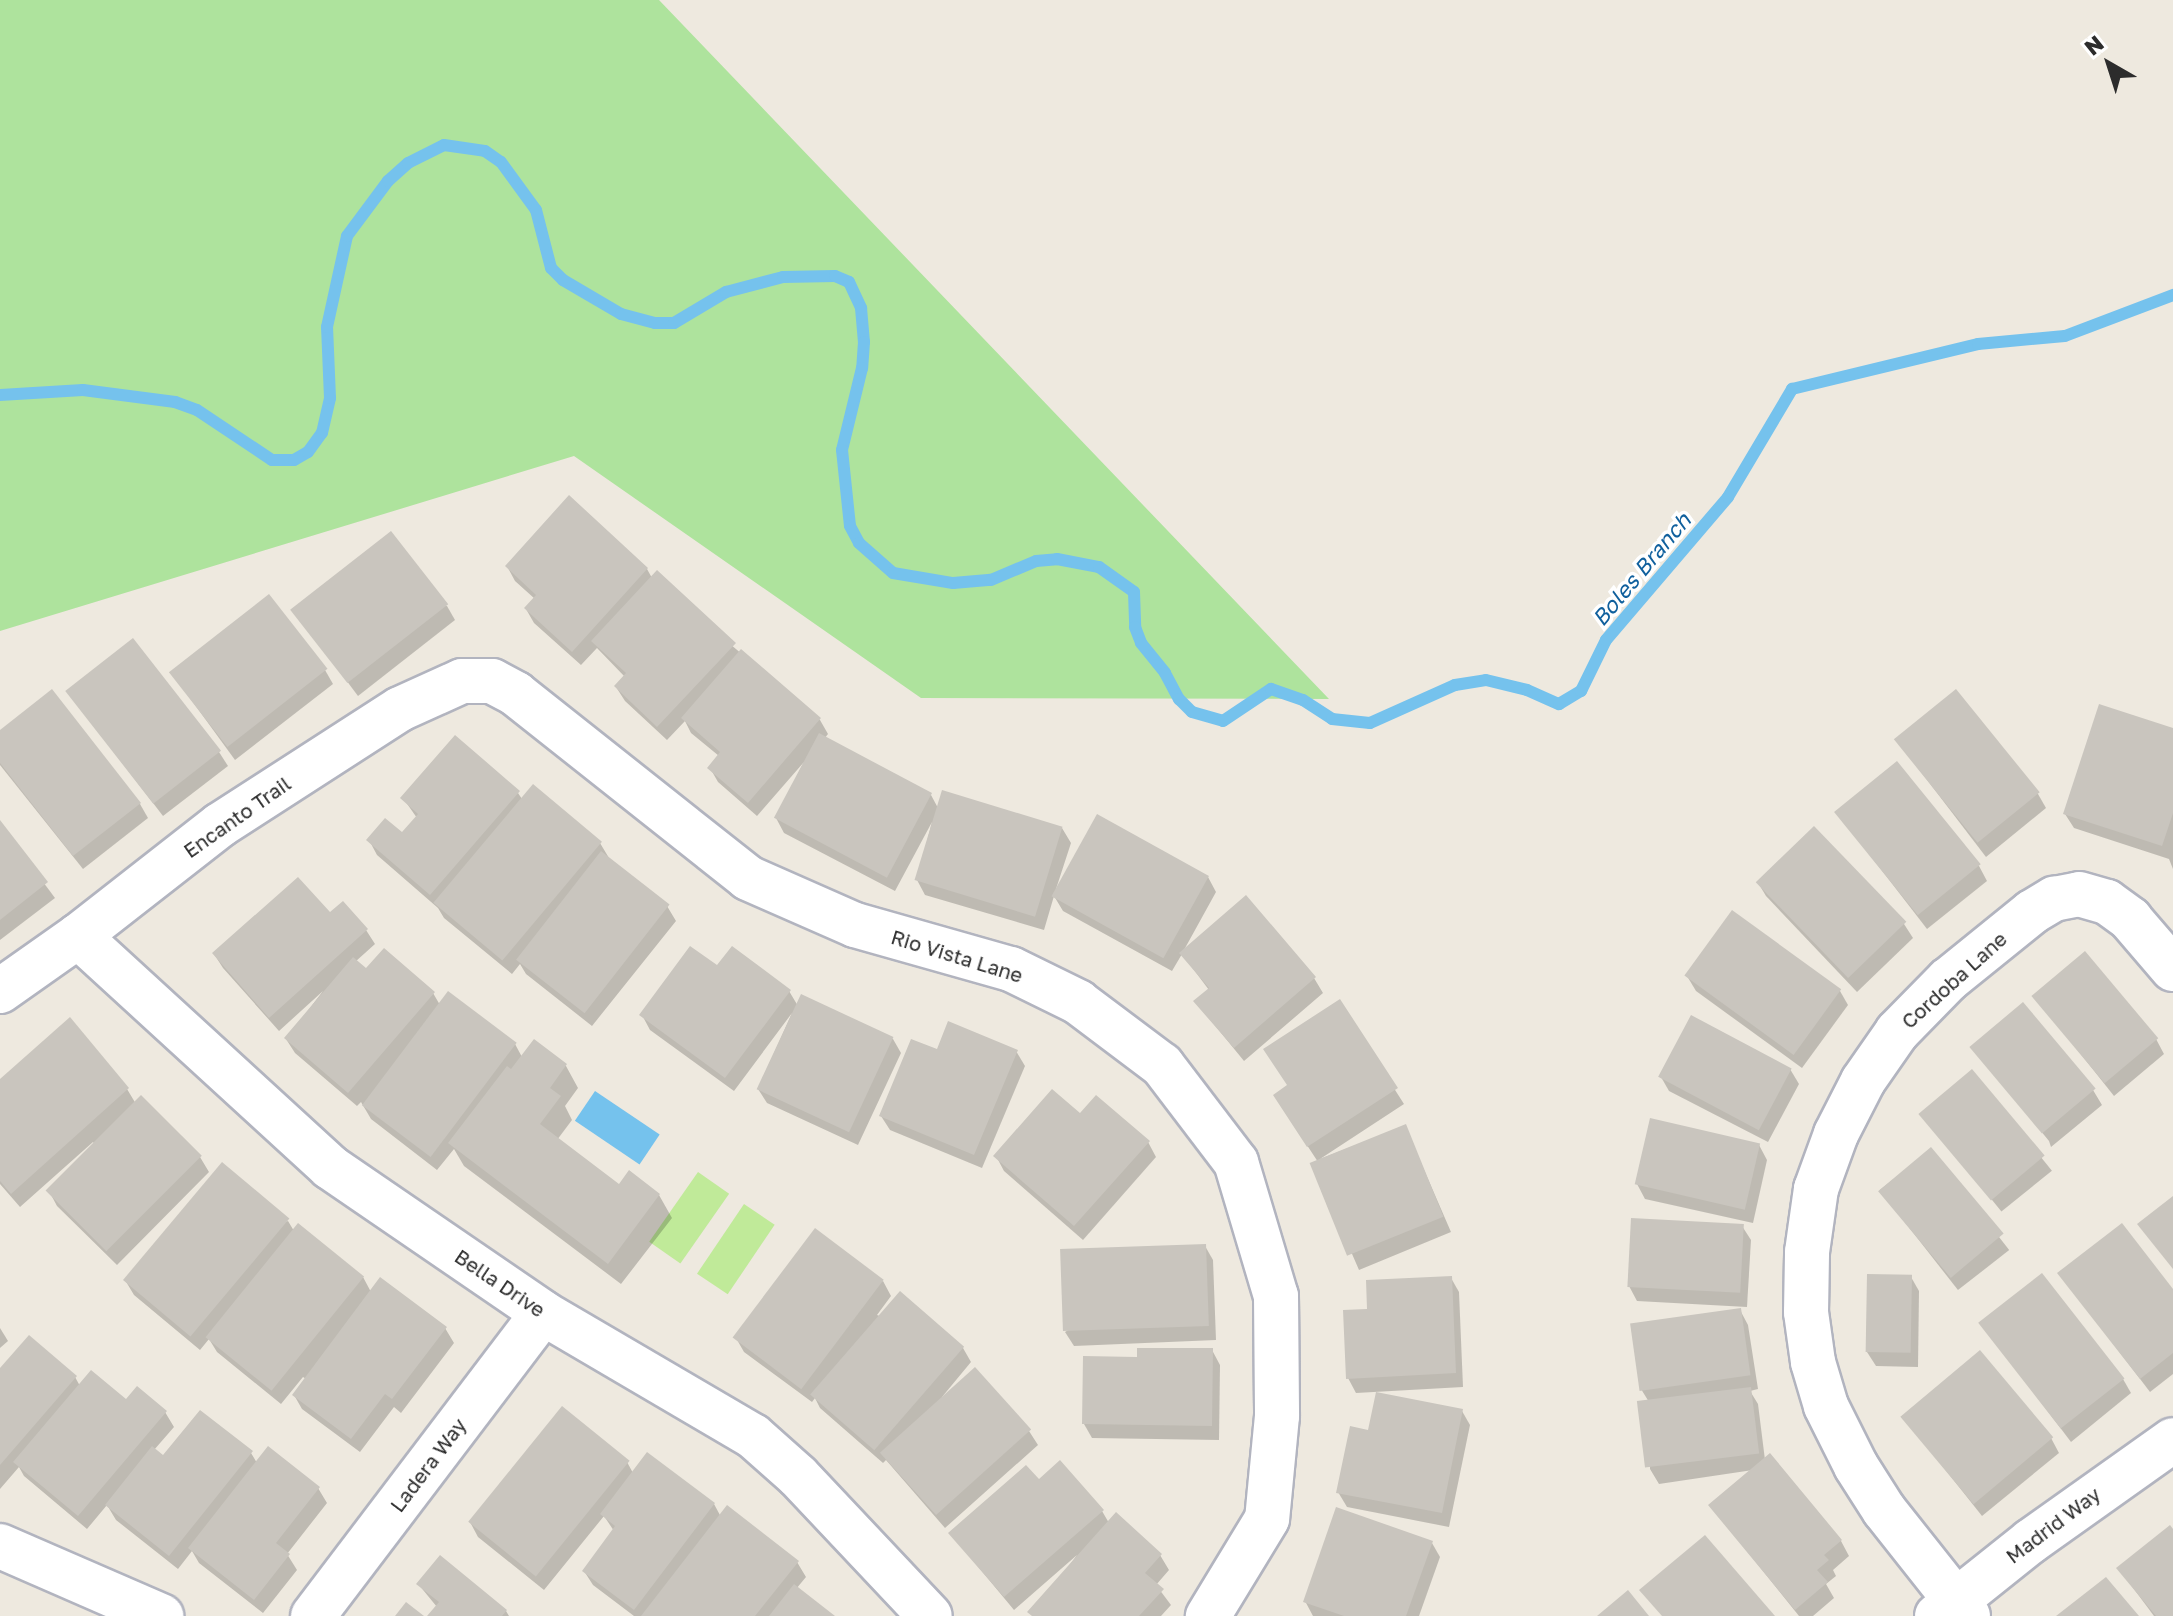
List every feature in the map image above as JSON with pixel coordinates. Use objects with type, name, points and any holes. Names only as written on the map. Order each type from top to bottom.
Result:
[{"type":"street","name":"Encanto Trail","points":[[0,991],[78,936],[220,825],[400,709],[462,681],[492,681]]},
{"type":"street","name":"Rio Vista Lane","points":[[492,681],[516,694],[748,878],[855,925],[1011,969],[1078,1002],[1162,1065],[1236,1162],[1276,1296],[1277,1416],[1267,1519],[1208,1616]]},
{"type":"street","name":"Cordoba Lane","points":[[1954,1611],[1856,1466],[1826,1406],[1813,1362],[1806,1312],[1807,1252],[1816,1189],[1836,1134],[1856,1094],[1897,1032],[1948,980],[2032,912],[2054,899],[2079,894],[2107,902],[2130,919],[2173,969]]},
{"type":"street","name":"Bella Drive","points":[[78,936],[330,1167],[543,1313],[753,1436],[798,1476],[930,1616]]},
{"type":"street","name":"Ladera Way","points":[[313,1616],[543,1313]]},
{"type":"street","name":"Madrid Way","points":[[1954,1611],[2065,1516],[2173,1440]]},
{"type":"street","points":[[0,1546],[161,1616]]},
{"type":"green space","points":[[0,0],[659,0],[1329,699],[921,698],[574,456],[0,631]]},
{"type":"green space","points":[[698,1172],[729,1194],[680,1263],[649,1242]]},
{"type":"green space","points":[[744,1204],[775,1225],[728,1294],[697,1274]]},
{"type":"water","points":[[595,1091],[660,1135],[640,1164],[575,1121]]},
{"type":"building","points":[[569,495],[648,568],[572,652],[524,608],[536,595],[505,566]]},
{"type":"building","points":[[391,531],[448,604],[347,683],[290,610]]},
{"type":"building","points":[[657,570],[736,643],[657,727],[614,686],[626,673],[591,641]]},
{"type":"building","points":[[269,594],[327,669],[227,747],[169,672]]},
{"type":"building","points":[[133,638],[221,751],[153,804],[65,691]]},
{"type":"building","points":[[741,649],[821,718],[748,803],[707,768],[720,752],[681,718]]},
{"type":"building","points":[[52,689],[141,803],[73,856],[0,763],[0,730]]},
{"type":"building","points":[[1956,689],[2040,792],[1978,843],[1894,739]]},
{"type":"building","points":[[2099,704],[2173,728],[2173,813],[2162,846],[2063,814]]},
{"type":"building","points":[[819,733],[932,793],[887,878],[774,818]]},
{"type":"building","points":[[455,735],[520,791],[430,895],[366,840],[385,818],[402,832],[418,814],[400,798]]},
{"type":"building","points":[[1897,761],[1981,864],[1918,915],[1834,812]]},
{"type":"building","points":[[533,784],[602,842],[502,961],[433,903]]},
{"type":"building","points":[[942,790],[1062,827],[1035,917],[915,880]]},
{"type":"building","points":[[1097,814],[1209,876],[1163,958],[1051,896]]},
{"type":"building","points":[[0,820],[48,882],[0,920]]},
{"type":"building","points":[[1814,826],[1906,922],[1848,978],[1756,882]]},
{"type":"building","points":[[601,851],[670,905],[585,1013],[516,960]]},
{"type":"building","points":[[298,877],[330,912],[343,901],[368,929],[269,1018],[212,953]]},
{"type":"building","points":[[1246,895],[1316,977],[1234,1048],[1193,1001],[1209,988],[1179,953]]},
{"type":"building","points":[[1732,910],[1841,989],[1794,1055],[1684,976]]},
{"type":"building","points":[[690,946],[717,965],[732,946],[791,990],[725,1078],[639,1015]]},
{"type":"building","points":[[384,948],[435,992],[348,1093],[284,1038],[353,957],[366,968]]},
{"type":"building","points":[[2085,951],[2158,1038],[2105,1083],[2031,996]]},
{"type":"building","points":[[448,991],[517,1043],[431,1157],[362,1105]]},
{"type":"building","points":[[801,994],[893,1037],[849,1132],[757,1089]]},
{"type":"building","points":[[1340,999],[1398,1088],[1307,1147],[1273,1095],[1287,1085],[1263,1049]]},
{"type":"building","points":[[2023,1002],[2096,1089],[2042,1134],[1969,1047]]},
{"type":"building","points":[[1691,1015],[1792,1069],[1759,1130],[1658,1077]]},
{"type":"building","points":[[70,1017],[129,1088],[11,1194],[0,1181],[0,1079]]},
{"type":"building","points":[[948,1021],[1018,1050],[974,1155],[879,1116],[911,1039],[937,1049]]},
{"type":"building","points":[[534,1039],[567,1064],[550,1088],[561,1096],[540,1124],[619,1184],[629,1170],[660,1194],[608,1264],[448,1143],[507,1066],[511,1069]]},
{"type":"building","points":[[1972,1069],[2045,1156],[1991,1201],[1918,1114]]},
{"type":"building","points":[[1052,1089],[1080,1113],[1096,1095],[1150,1141],[1074,1226],[993,1156]]},
{"type":"building","points":[[141,1095],[202,1156],[106,1251],[46,1190]]},
{"type":"building","points":[[1650,1118],[1760,1143],[1745,1210],[1635,1184]]},
{"type":"building","points":[[1406,1124],[1443,1217],[1347,1256],[1310,1163]]},
{"type":"building","points":[[1931,1147],[2004,1234],[1951,1278],[1878,1191]]},
{"type":"building","points":[[222,1162],[289,1219],[190,1337],[123,1280]]},
{"type":"building","points":[[2173,1196],[2173,1269],[2137,1224]]},
{"type":"building","points":[[1631,1218],[1744,1224],[1740,1293],[1627,1287]]},
{"type":"building","points":[[298,1223],[364,1276],[272,1391],[205,1337]]},
{"type":"building","points":[[2122,1223],[2173,1289],[2173,1353],[2140,1379],[2057,1273]]},
{"type":"building","points":[[815,1228],[884,1280],[801,1389],[733,1337]]},
{"type":"building","points":[[1206,1244],[1209,1326],[1063,1331],[1060,1249]]},
{"type":"building","points":[[2042,1273],[2124,1379],[2061,1428],[1978,1323]]},
{"type":"building","points":[[1867,1274],[1912,1275],[1911,1353],[1866,1352]]},
{"type":"building","points":[[1452,1276],[1456,1373],[1346,1379],[1343,1310],[1367,1309],[1366,1280]]},
{"type":"building","points":[[380,1277],[447,1327],[392,1399],[385,1394],[351,1439],[292,1395]]},
{"type":"building","points":[[900,1291],[964,1347],[874,1450],[810,1394]]},
{"type":"building","points":[[1741,1308],[1750,1375],[1640,1391],[1630,1324]]},
{"type":"building","points":[[29,1335],[77,1376],[0,1465],[0,1368]]},
{"type":"building","points":[[1137,1348],[1213,1348],[1212,1426],[1082,1424],[1083,1356],[1137,1357]]},
{"type":"building","points":[[1980,1350],[2053,1437],[1974,1504],[1900,1417]]},
{"type":"building","points":[[975,1367],[1031,1429],[936,1515],[880,1453]]},
{"type":"building","points":[[91,1370],[126,1399],[137,1386],[167,1411],[78,1516],[13,1462]]},
{"type":"building","points":[[1751,1387],[1759,1454],[1645,1468],[1637,1401]]},
{"type":"building","points":[[1376,1392],[1463,1409],[1442,1513],[1336,1493],[1350,1426],[1368,1430]]},
{"type":"building","points":[[562,1406],[630,1461],[536,1577],[468,1522]]},
{"type":"building","points":[[200,1410],[253,1451],[169,1556],[105,1505],[152,1446],[163,1455]]},
{"type":"building","points":[[268,1446],[320,1487],[276,1543],[290,1554],[254,1600],[188,1548]]},
{"type":"building","points":[[647,1452],[715,1503],[634,1610],[582,1571],[615,1526],[600,1514]]},
{"type":"building","points":[[1770,1453],[1842,1540],[1824,1555],[1829,1560],[1817,1570],[1828,1582],[1795,1610],[1708,1505]]},
{"type":"building","points":[[1060,1460],[1104,1510],[1004,1597],[948,1533],[1026,1465],[1039,1479]]},
{"type":"building","points":[[727,1505],[799,1561],[755,1616],[641,1616]]},
{"type":"building","points":[[1336,1507],[1433,1541],[1406,1616],[1344,1616],[1303,1602]]},
{"type":"building","points":[[1116,1512],[1162,1554],[1145,1573],[1164,1589],[1139,1616],[1032,1616],[1027,1612]]},
{"type":"building","points":[[2170,1525],[2173,1529],[2173,1616],[2156,1616],[2116,1568]]},
{"type":"building","points":[[1705,1535],[1775,1616],[1662,1616],[1639,1590]]},
{"type":"building","points":[[440,1555],[507,1610],[502,1616],[427,1616],[439,1602],[416,1584]]},
{"type":"building","points":[[2106,1577],[2139,1616],[2056,1616]]},
{"type":"building","points":[[794,1584],[835,1616],[769,1616]]},
{"type":"building","points":[[1628,1590],[1649,1616],[1597,1616]]},
{"type":"building","points":[[406,1602],[424,1616],[395,1616]]},
{"type":"waterway","name":"Boles Branch","points":[[0,395],[83,390],[175,402],[197,410],[272,460],[294,460],[308,452],[322,433],[330,398],[327,327],[347,236],[388,181],[408,163],[444,145],[485,151],[501,162],[536,210],[551,268],[563,280],[621,314],[655,323],[674,323],[726,292],[783,277],[835,276],[849,282],[861,308],[864,342],[862,368],[842,450],[850,526],[859,543],[893,573],[953,583],[991,580],[1036,561],[1057,559],[1099,567],[1134,592],[1135,627],[1141,643],[1165,673],[1179,699],[1192,712],[1223,721],[1271,689],[1303,700],[1332,719],[1370,723],[1455,685],[1486,680],[1527,690],[1559,704],[1581,691],[1606,640],[1728,497],[1792,389],[1978,344],[2065,336],[2173,295]]}]
